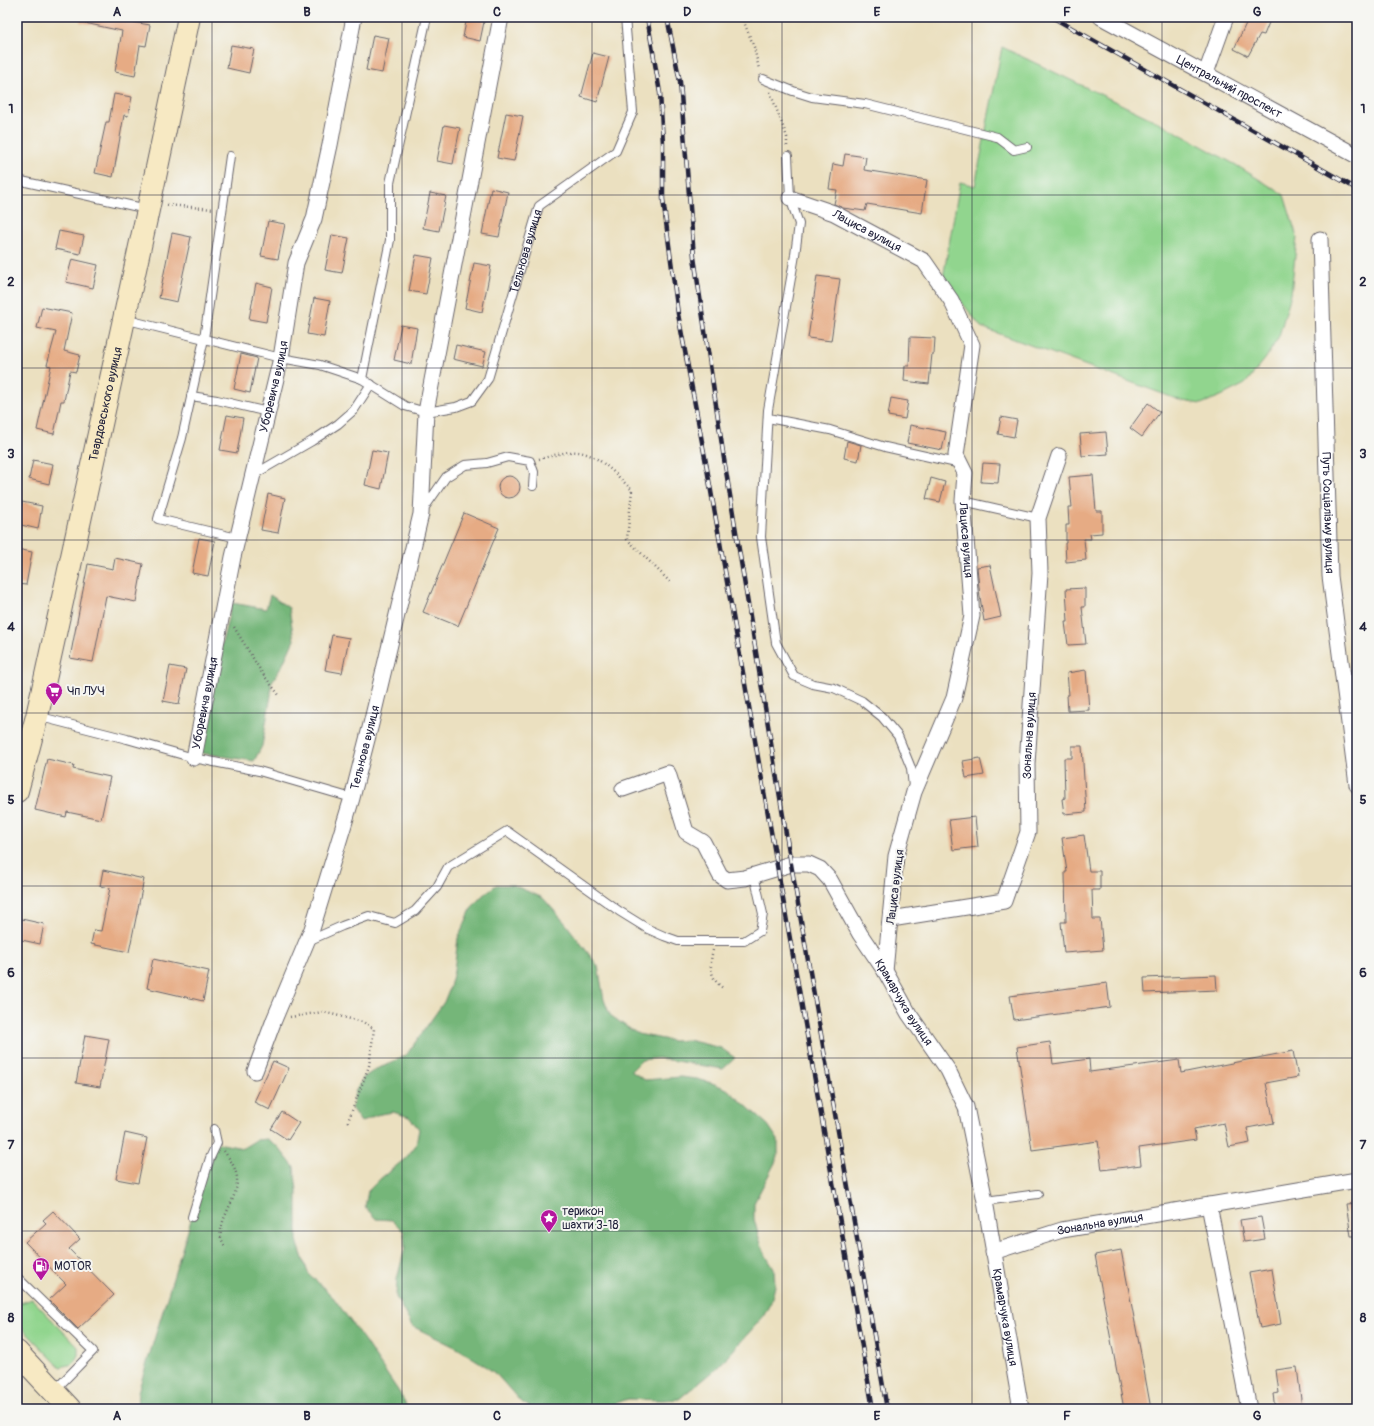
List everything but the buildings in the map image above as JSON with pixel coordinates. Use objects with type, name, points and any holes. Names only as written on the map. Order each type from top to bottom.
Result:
[{"type":"main road","name":"Твардовського вулиця","points":[[17,790],[20,765],[36,716],[148,210],[189,17]]},
{"type":"main road","points":[[17,1352],[70,1409]]},
{"type":"street","name":"Уборевича вулиця","points":[[194,758],[238,538],[281,358],[296,263],[314,219],[330,145],[354,17]]},
{"type":"street","name":"Тельнова вулиця","points":[[255,1071],[274,1020],[312,929],[352,798],[421,514],[426,412],[501,17]]},
{"type":"street","name":"Центральний проспект","points":[[1101,17],[1357,156]]},
{"type":"street","points":[[1206,73],[1226,17]]},
{"type":"street","name":"Лациса вулиця","points":[[790,198],[834,213],[924,261],[951,300],[972,345],[956,455],[965,473],[963,501],[972,616],[954,698],[914,792],[896,856],[886,971]]},
{"type":"street","name":"Путь Соціалізму вулиця","points":[[1320,239],[1330,576],[1357,785]]},
{"type":"street","name":"Зональна вулиця","points":[[891,919],[1004,901],[1028,832],[1027,764],[1040,573],[1038,518],[1059,456]]},
{"type":"street","name":"Крамарчука вулиця","points":[[623,789],[668,773],[686,832],[703,842],[720,875],[727,880],[745,878],[791,864],[809,864],[820,869],[830,880],[860,934],[886,971],[909,1014],[948,1070],[966,1107],[985,1201],[1021,1409]]},
{"type":"street","name":"Зональна вулиця","points":[[993,1252],[1062,1230],[1357,1180]]},
{"type":"street","points":[[1209,1205],[1249,1409]]},
{"type":"lane","points":[[362,379],[390,240],[390,183],[428,17]]},
{"type":"lane","name":"Тельнова вулиця","points":[[426,412],[456,407],[472,401],[488,379],[539,206],[616,151],[633,112],[625,17]]},
{"type":"lane","points":[[763,79],[812,97],[866,104],[997,137],[1014,150],[1027,147]]},
{"type":"lane","points":[[230,156],[204,339],[182,438],[158,519],[238,538]]},
{"type":"lane","points":[[788,156],[790,198],[799,224],[768,418],[761,537],[776,643],[794,676],[813,684],[834,688],[862,701],[882,717],[898,736],[911,768],[914,792]]},
{"type":"lane","points":[[17,180],[148,210]]},
{"type":"lane","points":[[124,319],[281,358],[320,365],[362,379],[405,406],[426,412]]},
{"type":"lane","points":[[252,475],[312,441],[338,424],[354,410],[371,384]]},
{"type":"lane","points":[[191,396],[217,400],[268,412]]},
{"type":"lane","points":[[768,418],[830,430],[885,447],[961,464]]},
{"type":"lane","points":[[421,514],[446,477],[465,465],[487,463],[508,458],[530,461],[534,472],[533,486]]},
{"type":"lane","points":[[963,501],[1038,518]]},
{"type":"lane","points":[[36,716],[194,758],[259,771],[352,798]]},
{"type":"lane","points":[[307,942],[342,926],[369,916],[395,923],[415,911],[437,887],[448,867],[508,832],[619,911],[648,929],[678,941],[744,941],[760,931],[763,914],[754,875]]},
{"type":"lane","points":[[192,1216],[210,1158],[217,1143],[214,1129]]},
{"type":"lane","points":[[985,1201],[1038,1194]]},
{"type":"lane","points":[[17,1277],[93,1351],[54,1391]]},
{"type":"path","points":[[148,210],[158,206],[169,205],[222,210]]},
{"type":"path","points":[[530,461],[571,452],[591,454],[609,468],[632,490],[627,539],[672,584]]},
{"type":"path","points":[[223,607],[234,628],[262,673],[279,695]]},
{"type":"path","points":[[716,942],[711,957],[711,970],[716,983],[724,988]]},
{"type":"path","points":[[274,1020],[323,1012],[362,1022],[374,1028],[369,1066],[348,1124]]},
{"type":"path","points":[[214,1129],[220,1144],[231,1162],[237,1178],[234,1197],[224,1220],[221,1238],[225,1247]]},
{"type":"green space","points":[[1002,47],[1162,124],[1236,165],[1284,195],[1297,237],[1291,294],[1279,336],[1266,358],[1245,384],[1201,404],[1182,401],[981,327],[943,278],[960,182],[975,186]]},
{"type":"green space","points":[[270,595],[289,608],[294,640],[282,666],[271,683],[271,695],[262,746],[254,761],[195,752],[232,603],[266,609]]},
{"type":"green space","points":[[496,885],[513,885],[543,898],[566,924],[598,966],[604,1000],[610,1015],[638,1034],[673,1041],[688,1040],[721,1048],[735,1058],[723,1069],[658,1058],[642,1060],[631,1071],[645,1080],[680,1077],[697,1079],[727,1089],[768,1125],[778,1140],[778,1157],[754,1203],[754,1219],[759,1238],[765,1254],[774,1269],[775,1286],[771,1302],[763,1317],[719,1366],[679,1399],[628,1399],[599,1409],[533,1409],[520,1401],[497,1375],[484,1365],[457,1348],[412,1326],[396,1297],[397,1279],[405,1248],[404,1232],[392,1220],[376,1219],[365,1207],[368,1191],[406,1158],[416,1145],[419,1129],[409,1117],[393,1112],[376,1115],[361,1122],[352,1109],[355,1092],[363,1078],[376,1069],[392,1063],[407,1054],[444,1002],[454,971],[458,938],[472,907],[483,895]]},
{"type":"green space","points":[[267,1139],[278,1147],[294,1167],[297,1190],[297,1241],[308,1273],[333,1297],[401,1395],[408,1409],[137,1409],[138,1392],[210,1158],[217,1143],[243,1148],[256,1140]]},
{"type":"green space","points":[[17,1298],[21,1303],[32,1299],[78,1347],[78,1355],[73,1364],[60,1367],[17,1323]]},
{"type":"railway","points":[[647,17],[660,93],[663,143],[663,199],[678,314],[706,463],[873,1409]]},
{"type":"railway","points":[[667,17],[680,82],[694,257],[724,459],[791,864],[887,1409]]},
{"type":"railway","points":[[1052,17],[1357,189]]},
{"type":"place","name":"Чп ЛУЧ","points":[[54,706]]},
{"type":"place","name":"терикон шахти 3-18","points":[[549,1233]]},
{"type":"place","name":"MOTOR","points":[[41,1281]]}]
